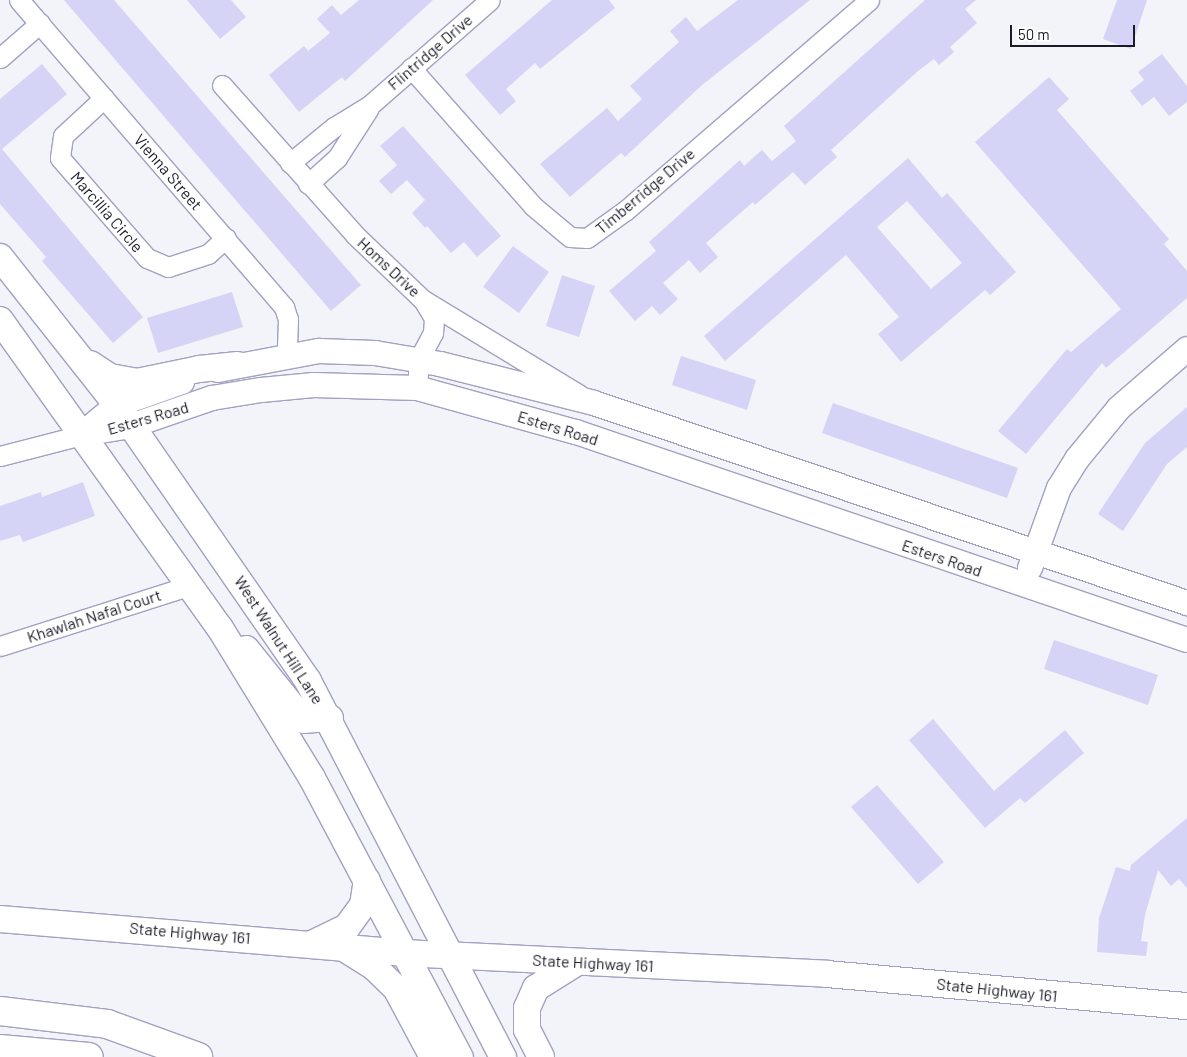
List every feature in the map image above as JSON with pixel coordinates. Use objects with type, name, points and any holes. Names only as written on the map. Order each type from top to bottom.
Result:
[{"type":"highway","points":[[0,1011],[107,1024],[198,1057]]},
{"type":"highway","points":[[0,1049],[89,1057]]},
{"type":"main road","name":"West Walnut Hill Lane","points":[[0,257],[117,404],[270,623],[330,718],[447,955],[503,1057]]},
{"type":"main road","points":[[0,320],[188,586],[220,628],[312,778],[367,880],[403,953],[460,1057]]},
{"type":"main road","points":[[81,358],[110,376],[137,382],[199,369],[238,365]]},
{"type":"main road","points":[[220,628],[250,651],[303,720],[330,718]]},
{"type":"main road","points":[[310,944],[347,927],[363,905],[367,880]]},
{"type":"main road","name":"State Highway 161","points":[[0,919],[403,953],[827,974],[1187,1006]]},
{"type":"main road","points":[[342,947],[374,967],[396,988],[433,1057]]},
{"type":"main road","points":[[540,1057],[527,1030],[527,1008],[536,988],[576,963]]},
{"type":"street","name":"Vienna Street","points":[[19,0],[284,307],[288,319],[287,355]]},
{"type":"street","name":"Flintridge Drive","points":[[290,163],[334,127],[370,105],[490,0]]},
{"type":"street","name":"Timberridge Drive","points":[[411,68],[532,206],[570,237],[587,238],[626,210],[869,0]]},
{"type":"street","points":[[0,58],[40,23]]},
{"type":"street","name":"Homs Drive","points":[[222,85],[355,235],[422,298],[594,403]]},
{"type":"street","name":"Marcillia Circle","points":[[104,98],[63,136],[60,158],[148,258],[168,266],[208,254],[226,238]]},
{"type":"street","name":"Flintridge Drive","points":[[308,184],[337,158],[370,105]]},
{"type":"street","points":[[417,388],[420,359],[433,332],[434,318],[422,298]]},
{"type":"street","points":[[1022,586],[1036,555],[1059,488],[1077,459],[1119,408],[1187,349]]},
{"type":"street","name":"Esters Road","points":[[81,435],[117,404],[238,365],[287,355],[375,353],[420,359],[594,403],[1036,555],[1187,603]]},
{"type":"street","name":"Esters Road","points":[[81,435],[131,426],[212,398],[261,390],[314,385],[417,388],[576,432],[1022,586],[1187,640]]},
{"type":"street","points":[[0,456],[81,435]]},
{"type":"street","points":[[760,495],[770,463]]},
{"type":"street","name":"Khawlah Nafal Court","points":[[0,646],[188,586]]},
{"type":"building","points":[[64,0],[114,0],[361,285],[331,311]]},
{"type":"building","points":[[187,0],[231,0],[246,17],[220,39]]},
{"type":"building","points":[[359,0],[433,0],[345,81],[342,77],[299,112],[269,75],[304,46],[308,51],[330,33],[317,19],[332,5],[341,15]]},
{"type":"building","points":[[552,0],[609,0],[615,8],[540,69],[535,63],[506,89],[516,101],[500,115],[465,75]]},
{"type":"building","points":[[738,0],[810,0],[702,85],[625,157],[621,153],[570,197],[540,164],[607,108],[618,121],[642,99],[630,86],[679,42],[670,31],[686,17],[697,31]]},
{"type":"building","points":[[925,0],[976,0],[965,9],[977,23],[950,47],[954,52],[939,65],[934,59],[918,71],[831,150],[837,157],[805,185],[793,172],[755,205],[753,202],[706,243],[718,257],[700,273],[689,260],[663,283],[678,299],[660,315],[652,306],[635,321],[609,291],[656,251],[649,242],[740,160],[744,166],[762,150],[772,161],[796,141],[784,126]]},
{"type":"building","points":[[1117,0],[1147,0],[1131,49],[1103,39]]},
{"type":"building","points":[[1162,54],[1187,86],[1187,102],[1169,116],[1154,97],[1142,106],[1130,91],[1144,80],[1138,72]]},
{"type":"building","points":[[42,64],[67,94],[2,149],[143,317],[113,343],[42,261],[46,257],[0,204],[0,99]]},
{"type":"building","points":[[1049,77],[1069,99],[1057,110],[1169,239],[1164,244],[1187,271],[1187,298],[1106,368],[1102,363],[1026,454],[998,431],[1067,349],[1071,352],[1121,309],[975,142]]},
{"type":"building","points":[[403,126],[501,236],[477,257],[464,242],[451,253],[427,226],[425,228],[412,213],[425,200],[407,180],[391,194],[379,181],[397,165],[380,146]]},
{"type":"building","points":[[908,158],[942,198],[947,193],[1016,272],[990,295],[985,290],[901,362],[878,334],[899,317],[846,255],[725,361],[704,336]],"holes":[[[907,201],[962,263],[931,289],[877,227]]]},
{"type":"building","points":[[513,246],[549,272],[519,313],[483,287]]},
{"type":"building","points":[[562,275],[595,286],[579,337],[546,326]]},
{"type":"building","points":[[232,292],[243,327],[158,353],[147,318]]},
{"type":"building","points":[[681,356],[756,380],[747,410],[672,385]]},
{"type":"building","points":[[833,403],[1018,468],[1007,498],[822,433]]},
{"type":"building","points":[[1187,407],[1187,447],[1167,464],[1123,531],[1098,514],[1145,443]]},
{"type":"building","points":[[83,482],[95,516],[23,542],[20,535],[0,541],[0,506],[41,492],[42,497]]},
{"type":"building","points":[[1054,640],[1158,675],[1148,705],[1044,669]]},
{"type":"building","points":[[933,719],[994,791],[1065,730],[1084,753],[1025,803],[1020,798],[985,828],[909,740]]},
{"type":"building","points":[[877,785],[944,862],[918,884],[851,807]]},
{"type":"building","points":[[1187,818],[1187,888],[1179,879],[1171,886],[1158,870],[1145,915],[1141,941],[1148,942],[1146,956],[1097,952],[1099,918],[1116,867],[1130,871],[1131,865]]}]
